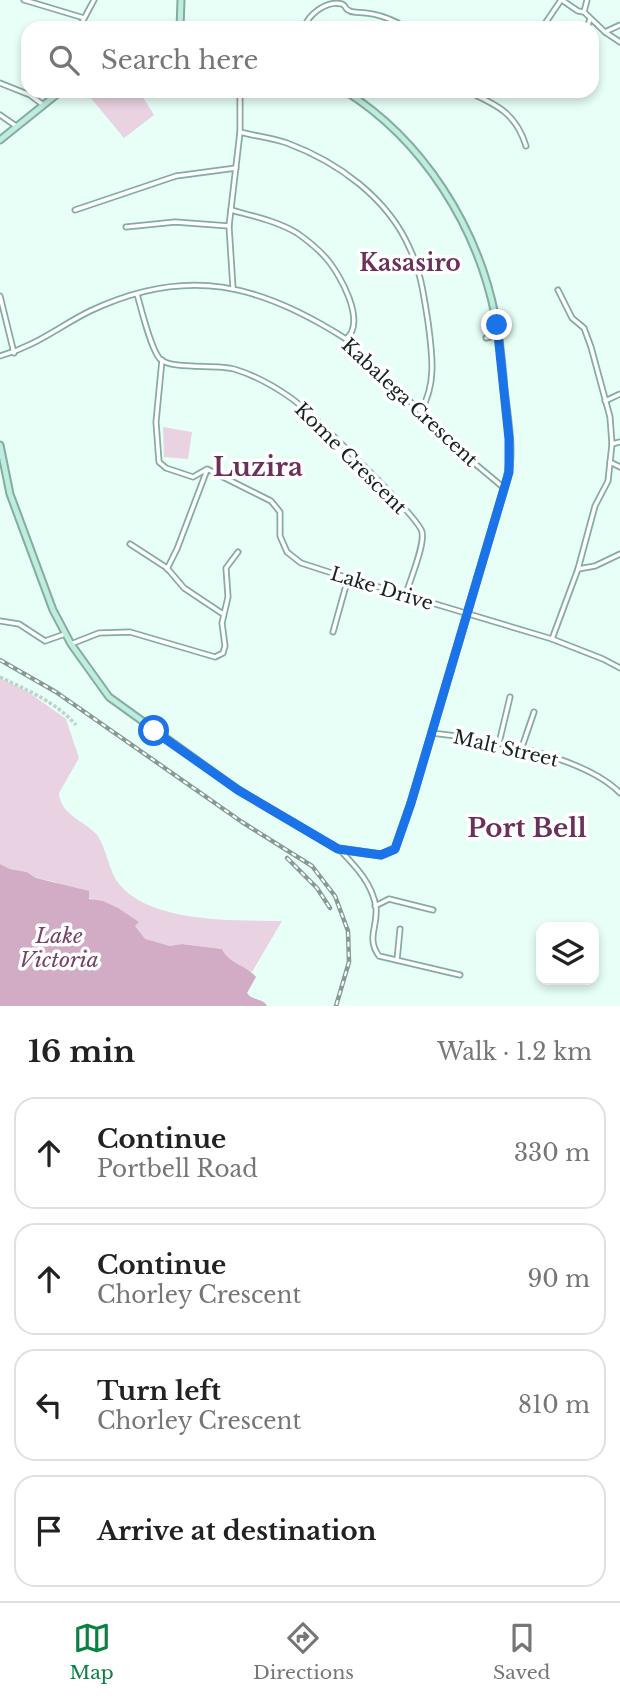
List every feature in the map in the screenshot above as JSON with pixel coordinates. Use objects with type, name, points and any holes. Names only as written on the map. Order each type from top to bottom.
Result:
[{"type":"main road","points":[[180,21],[181,0]]},
{"type":"main road","points":[[0,141],[50,98]]},
{"type":"main road","points":[[0,445],[10,494],[48,599],[71,644],[95,680],[116,704],[238,790],[338,849],[381,855],[395,849],[509,472],[510,447],[499,335],[480,261],[469,234],[451,200],[408,145],[376,113],[355,98]]},
{"type":"street","points":[[24,0],[84,18]]},
{"type":"street","points":[[82,21],[94,0]]},
{"type":"street","points":[[321,6],[322,0]]},
{"type":"street","points":[[547,21],[562,0],[584,12],[592,21]]},
{"type":"street","points":[[584,12],[587,0]]},
{"type":"street","points":[[308,21],[321,6],[341,3],[350,11],[369,13],[394,21]]},
{"type":"street","points":[[606,32],[620,25]]},
{"type":"street","points":[[599,26],[620,41]]},
{"type":"street","points":[[0,83],[21,91]]},
{"type":"street","points":[[35,98],[42,104]]},
{"type":"street","points":[[233,288],[229,226],[240,132],[240,98]]},
{"type":"street","points":[[483,98],[496,104],[518,124],[526,146]]},
{"type":"street","points":[[0,115],[16,126]]},
{"type":"street","points":[[240,132],[288,144],[336,167],[360,185],[397,225],[415,260],[429,331],[432,380],[429,396],[421,411]]},
{"type":"street","points":[[75,211],[163,180],[236,167]]},
{"type":"street","points":[[230,210],[264,219],[297,233],[327,259],[342,281],[352,307],[354,329],[346,339]]},
{"type":"street","points":[[125,227],[175,222],[229,226]]},
{"type":"street","name":"Kabalega Crescent","points":[[0,356],[25,349],[90,311],[137,294],[172,286],[208,285],[264,296],[293,307],[346,339],[467,457],[504,488]]},
{"type":"street","points":[[552,639],[578,569],[595,506],[608,481],[612,444],[612,428],[584,328],[572,318],[558,290]]},
{"type":"street","points":[[137,294],[155,351],[162,360],[156,422],[159,462],[166,468],[193,477],[207,469]]},
{"type":"street","points":[[0,296],[13,353]]},
{"type":"street","points":[[486,338],[499,335]]},
{"type":"street","name":"Kome Crescent","points":[[162,360],[171,364],[220,366],[243,372],[278,390],[305,410],[354,457],[421,529],[422,538],[406,594]]},
{"type":"street","points":[[605,401],[620,394]]},
{"type":"street","points":[[612,444],[620,442]]},
{"type":"street","points":[[610,462],[620,467]]},
{"type":"street","points":[[167,569],[207,469]]},
{"type":"street","name":"Lake Drive","points":[[207,469],[273,503],[280,514],[281,543],[291,556],[301,563],[552,639],[620,668]]},
{"type":"street","points":[[130,544],[167,569],[188,591],[223,614]]},
{"type":"street","points":[[71,644],[99,633],[125,632],[216,657],[223,653],[225,646],[222,623],[228,597],[226,568],[238,552]]},
{"type":"street","points":[[578,569],[595,566],[620,554]]},
{"type":"street","points":[[333,632],[345,589],[351,579]]},
{"type":"street","points":[[0,621],[19,624],[45,641],[65,634]]},
{"type":"street","points":[[499,743],[510,697]]},
{"type":"street","points":[[521,750],[534,712]]},
{"type":"street","name":"Malt Street","points":[[431,733],[499,743],[581,767],[609,782],[620,793]]},
{"type":"street","points":[[338,849],[368,882],[376,906],[372,942],[379,956],[460,975]]},
{"type":"street","points":[[376,906],[388,899],[433,910]]},
{"type":"street","points":[[397,960],[400,929]]},
{"type":"shaded area","points":[[91,98],[143,98],[154,115],[124,138]]},
{"type":"shaded area","points":[[163,427],[192,432],[188,459],[164,457]]},
{"type":"shaded area","points":[[0,678],[28,692],[66,719],[79,758],[59,793],[60,801],[68,812],[97,835],[115,878],[134,897],[152,907],[195,917],[282,921],[252,972],[234,963],[222,949],[183,944],[170,946],[144,939],[134,926],[139,922],[103,901],[96,901],[55,882],[36,878],[27,872],[0,864]]},
{"type":"water","name":"Lake Victoria","points":[[0,864],[27,872],[36,878],[89,891],[89,899],[103,901],[139,922],[135,926],[145,939],[170,946],[182,944],[222,949],[229,958],[256,977],[247,993],[267,1006],[0,1006]]},
{"type":"tunnel","points":[[0,677],[50,703],[76,725]]},
{"type":"railway","points":[[0,660],[56,692],[242,822],[312,866],[335,896],[348,931],[349,962],[336,1006]]},
{"type":"railway","points":[[287,858],[317,888],[330,908]]},
{"type":"district","name":"Kasasiro","points":[[410,263]]},
{"type":"district","name":"Luzira","points":[[258,467]]},
{"type":"district","name":"Port Bell","points":[[527,828]]},
{"type":"route","points":[[154,731],[238,790],[338,849],[381,855],[395,849],[509,472],[509,439],[497,325]]}]
